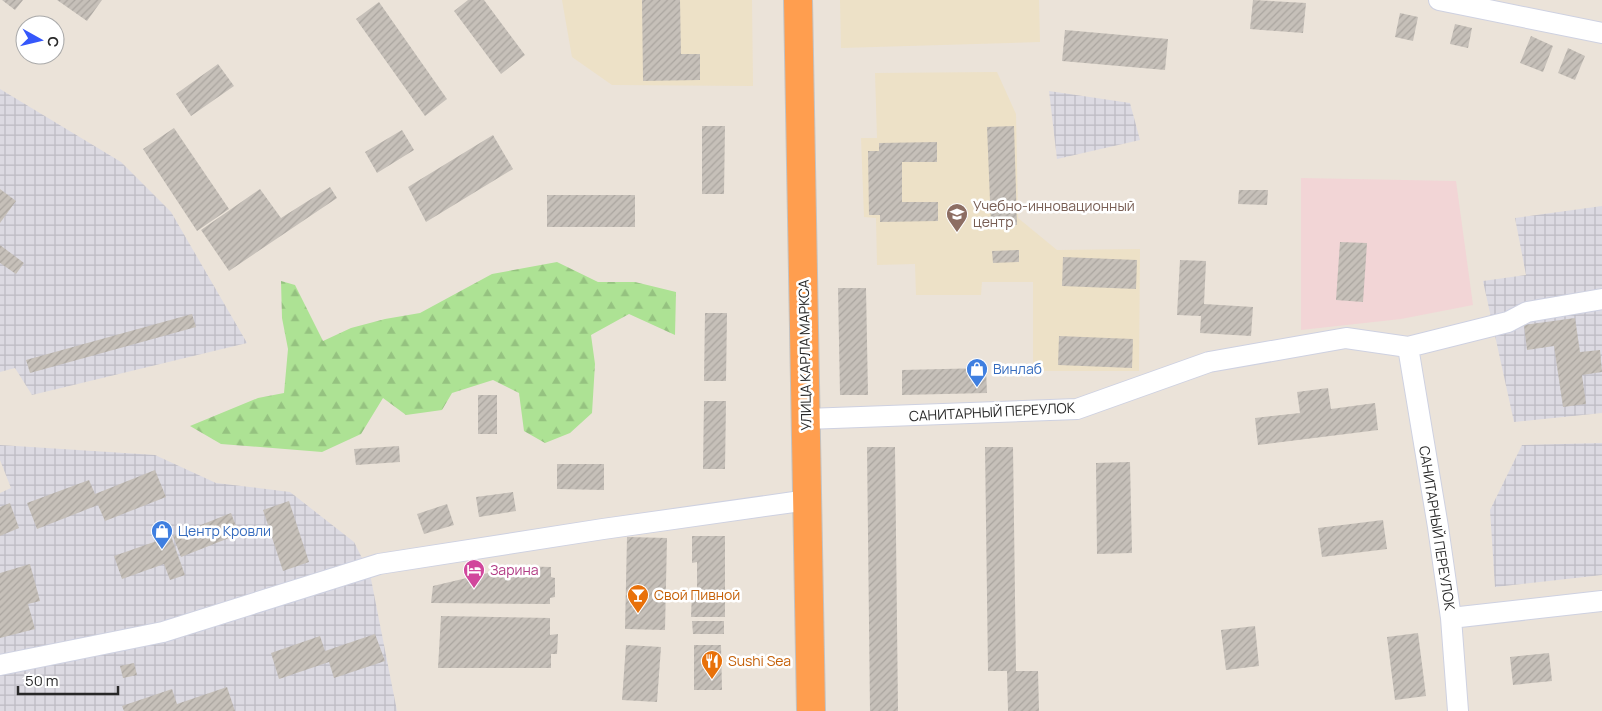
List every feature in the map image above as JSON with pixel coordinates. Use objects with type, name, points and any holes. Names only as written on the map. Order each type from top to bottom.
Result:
[{"type":"highway","name":"УЛИЦА КАРЛА МАРКСА","points":[[798,0],[811,711]]},
{"type":"street","points":[[1439,0],[1602,33]]},
{"type":"street","name":"САНИТАРНЫЙ ПЕРЕУЛОК","points":[[806,419],[1077,409],[1209,362],[1346,338],[1408,347],[1508,322],[1527,312],[1602,299]]},
{"type":"street","name":"САНИТАРНЫЙ ПЕРЕУЛОК","points":[[1408,347],[1451,618],[1458,711]]},
{"type":"street","points":[[0,666],[163,632],[379,564],[594,530],[808,500]]},
{"type":"street","points":[[1451,618],[1602,601]]},
{"type":"shaded area","points":[[562,0],[752,0],[753,86],[612,85],[572,57]]},
{"type":"shaded area","points":[[840,0],[1039,0],[1040,42],[841,48]]},
{"type":"shaded area","name":"Учебно-инновационный центр","points":[[997,72],[1016,114],[1018,218],[1057,250],[1140,249],[1139,371],[1033,371],[1033,282],[982,282],[981,295],[916,295],[915,264],[877,265],[876,218],[864,217],[861,138],[877,138],[875,73]]},
{"type":"shaded area","points":[[0,89],[121,162],[171,212],[247,343],[32,395],[15,368],[0,372]]},
{"type":"shaded area","points":[[1049,91],[1130,103],[1140,140],[1057,159]]},
{"type":"shaded area","points":[[1301,178],[1456,181],[1473,305],[1401,319],[1301,330]]},
{"type":"shaded area","points":[[1602,206],[1602,413],[1514,422],[1483,281],[1526,275],[1515,218]]},
{"type":"shaded area","points":[[1602,443],[1602,575],[1495,587],[1490,510],[1522,445]]},
{"type":"shaded area","points":[[0,445],[155,455],[216,483],[290,492],[354,542],[370,574],[397,711],[0,711],[0,493],[11,488],[0,460]]},
{"type":"green space","points":[[557,262],[598,282],[635,282],[676,292],[675,335],[629,314],[591,335],[595,364],[592,413],[570,433],[545,443],[524,431],[519,393],[493,380],[452,393],[442,410],[406,415],[383,398],[361,434],[322,452],[221,444],[190,426],[258,398],[284,393],[288,349],[282,318],[281,281],[295,285],[323,341],[351,328],[385,319],[420,313],[492,274]]},
{"type":"building","points":[[2,0],[23,0],[15,10]]},
{"type":"building","points":[[57,0],[102,0],[87,21]]},
{"type":"building","points":[[468,0],[484,0],[525,55],[501,74],[454,11]]},
{"type":"building","points":[[642,0],[680,0],[681,54],[700,54],[700,80],[643,81]]},
{"type":"building","points":[[1253,0],[1306,3],[1303,33],[1250,29]]},
{"type":"building","points":[[379,2],[447,99],[425,116],[356,19]]},
{"type":"building","points":[[1400,13],[1418,17],[1413,41],[1395,37]]},
{"type":"building","points":[[1455,24],[1472,28],[1468,48],[1450,44]]},
{"type":"building","points":[[1065,30],[1168,39],[1165,70],[1062,61]]},
{"type":"building","points":[[1531,36],[1553,46],[1543,72],[1520,63]]},
{"type":"building","points":[[1568,48],[1585,56],[1575,80],[1558,73]]},
{"type":"building","points":[[218,64],[234,86],[191,116],[176,94]]},
{"type":"building","points":[[702,126],[725,126],[724,194],[702,194]]},
{"type":"building","points":[[1014,126],[1017,225],[991,225],[987,127]]},
{"type":"building","points":[[174,128],[229,209],[197,231],[143,149]]},
{"type":"building","points":[[402,130],[414,150],[377,173],[365,152]]},
{"type":"building","points":[[493,135],[513,169],[426,222],[408,187]]},
{"type":"building","points":[[937,142],[937,162],[902,162],[902,202],[938,202],[938,221],[880,222],[880,215],[869,215],[868,151],[879,151],[879,143]]},
{"type":"building","points":[[330,187],[337,198],[229,271],[201,230],[260,189],[281,218]]},
{"type":"building","points":[[0,189],[16,201],[0,223]]},
{"type":"building","points":[[1239,190],[1268,190],[1267,205],[1238,204]]},
{"type":"building","points":[[547,195],[635,195],[635,227],[547,227]]},
{"type":"building","points":[[1340,242],[1367,243],[1363,302],[1336,300]]},
{"type":"building","points":[[0,245],[24,263],[16,274],[0,263]]},
{"type":"building","points":[[1019,250],[1019,262],[993,263],[992,251]]},
{"type":"building","points":[[1063,257],[1137,260],[1136,289],[1062,286]]},
{"type":"building","points":[[1180,260],[1206,261],[1204,304],[1253,307],[1251,336],[1200,333],[1201,316],[1177,315]]},
{"type":"building","points":[[838,288],[866,288],[868,395],[840,395]]},
{"type":"building","points":[[705,313],[727,313],[726,381],[704,381]]},
{"type":"building","points":[[192,314],[196,327],[30,373],[26,360]]},
{"type":"building","points":[[1575,318],[1580,352],[1600,350],[1602,372],[1582,375],[1586,404],[1563,407],[1554,346],[1527,350],[1524,325]]},
{"type":"building","points":[[1059,336],[1133,339],[1132,368],[1058,365]]},
{"type":"building","points":[[986,368],[987,393],[902,395],[902,370]]},
{"type":"building","points":[[1328,388],[1331,409],[1375,403],[1378,430],[1258,445],[1255,418],[1300,413],[1297,392]]},
{"type":"building","points":[[478,395],[497,395],[497,434],[478,434]]},
{"type":"building","points":[[704,401],[726,401],[725,469],[703,469]]},
{"type":"building","points":[[399,446],[400,462],[356,465],[354,449]]},
{"type":"building","points":[[867,447],[895,447],[898,711],[870,711]]},
{"type":"building","points":[[985,447],[1013,447],[1016,671],[1038,671],[1039,711],[1008,711],[1007,671],[988,671]]},
{"type":"building","points":[[1130,462],[1132,553],[1097,554],[1096,463]]},
{"type":"building","points":[[557,464],[604,464],[604,490],[557,489]]},
{"type":"building","points":[[155,470],[166,497],[105,521],[98,505],[37,529],[27,503],[89,480],[95,494]]},
{"type":"building","points":[[513,492],[516,511],[479,517],[476,497]]},
{"type":"building","points":[[289,501],[309,562],[283,571],[263,510]]},
{"type":"building","points":[[10,503],[19,528],[0,536],[0,507]]},
{"type":"building","points":[[447,504],[454,525],[424,534],[417,514]]},
{"type":"building","points":[[231,513],[239,534],[181,557],[173,536]]},
{"type":"building","points":[[1383,520],[1387,549],[1322,557],[1318,528]]},
{"type":"building","points":[[171,536],[185,575],[170,580],[164,564],[122,579],[114,556]]},
{"type":"building","points":[[692,536],[725,536],[725,617],[691,617],[692,592],[697,592],[697,562],[692,563]]},
{"type":"building","points":[[627,537],[667,538],[665,630],[625,629]]},
{"type":"building","points":[[30,564],[40,601],[28,604],[35,629],[0,638],[0,573]]},
{"type":"building","points":[[517,566],[551,567],[551,577],[555,578],[555,597],[550,598],[550,604],[431,603],[433,586]]},
{"type":"building","points":[[441,616],[550,618],[550,635],[558,634],[557,654],[551,654],[551,668],[438,668]]},
{"type":"building","points":[[692,621],[724,621],[724,634],[693,634]]},
{"type":"building","points":[[1255,626],[1259,666],[1226,670],[1221,630]]},
{"type":"building","points":[[1418,633],[1426,696],[1395,700],[1387,637]]},
{"type":"building","points":[[375,634],[385,661],[334,678],[329,662],[279,679],[271,653],[320,636],[325,651]]},
{"type":"building","points":[[626,645],[661,647],[657,702],[622,700]]},
{"type":"building","points":[[694,645],[721,645],[722,690],[694,690]]},
{"type":"building","points":[[1549,653],[1552,681],[1513,685],[1510,657]]},
{"type":"building","points":[[134,663],[137,675],[123,678],[120,666]]},
{"type":"building","points":[[227,687],[235,711],[124,711],[122,706],[172,689],[177,704]]},
{"type":"place","name":"Учебно-инновационный центр","points":[[957,233]]},
{"type":"place","name":"Винлаб","points":[[977,388]]},
{"type":"place","name":"Центр Кровли","points":[[162,550]]},
{"type":"place","name":"Зарина","points":[[474,589]]},
{"type":"place","name":"Свой Пивной","points":[[638,614]]},
{"type":"place","name":"Sushi Sea","points":[[712,680]]}]
